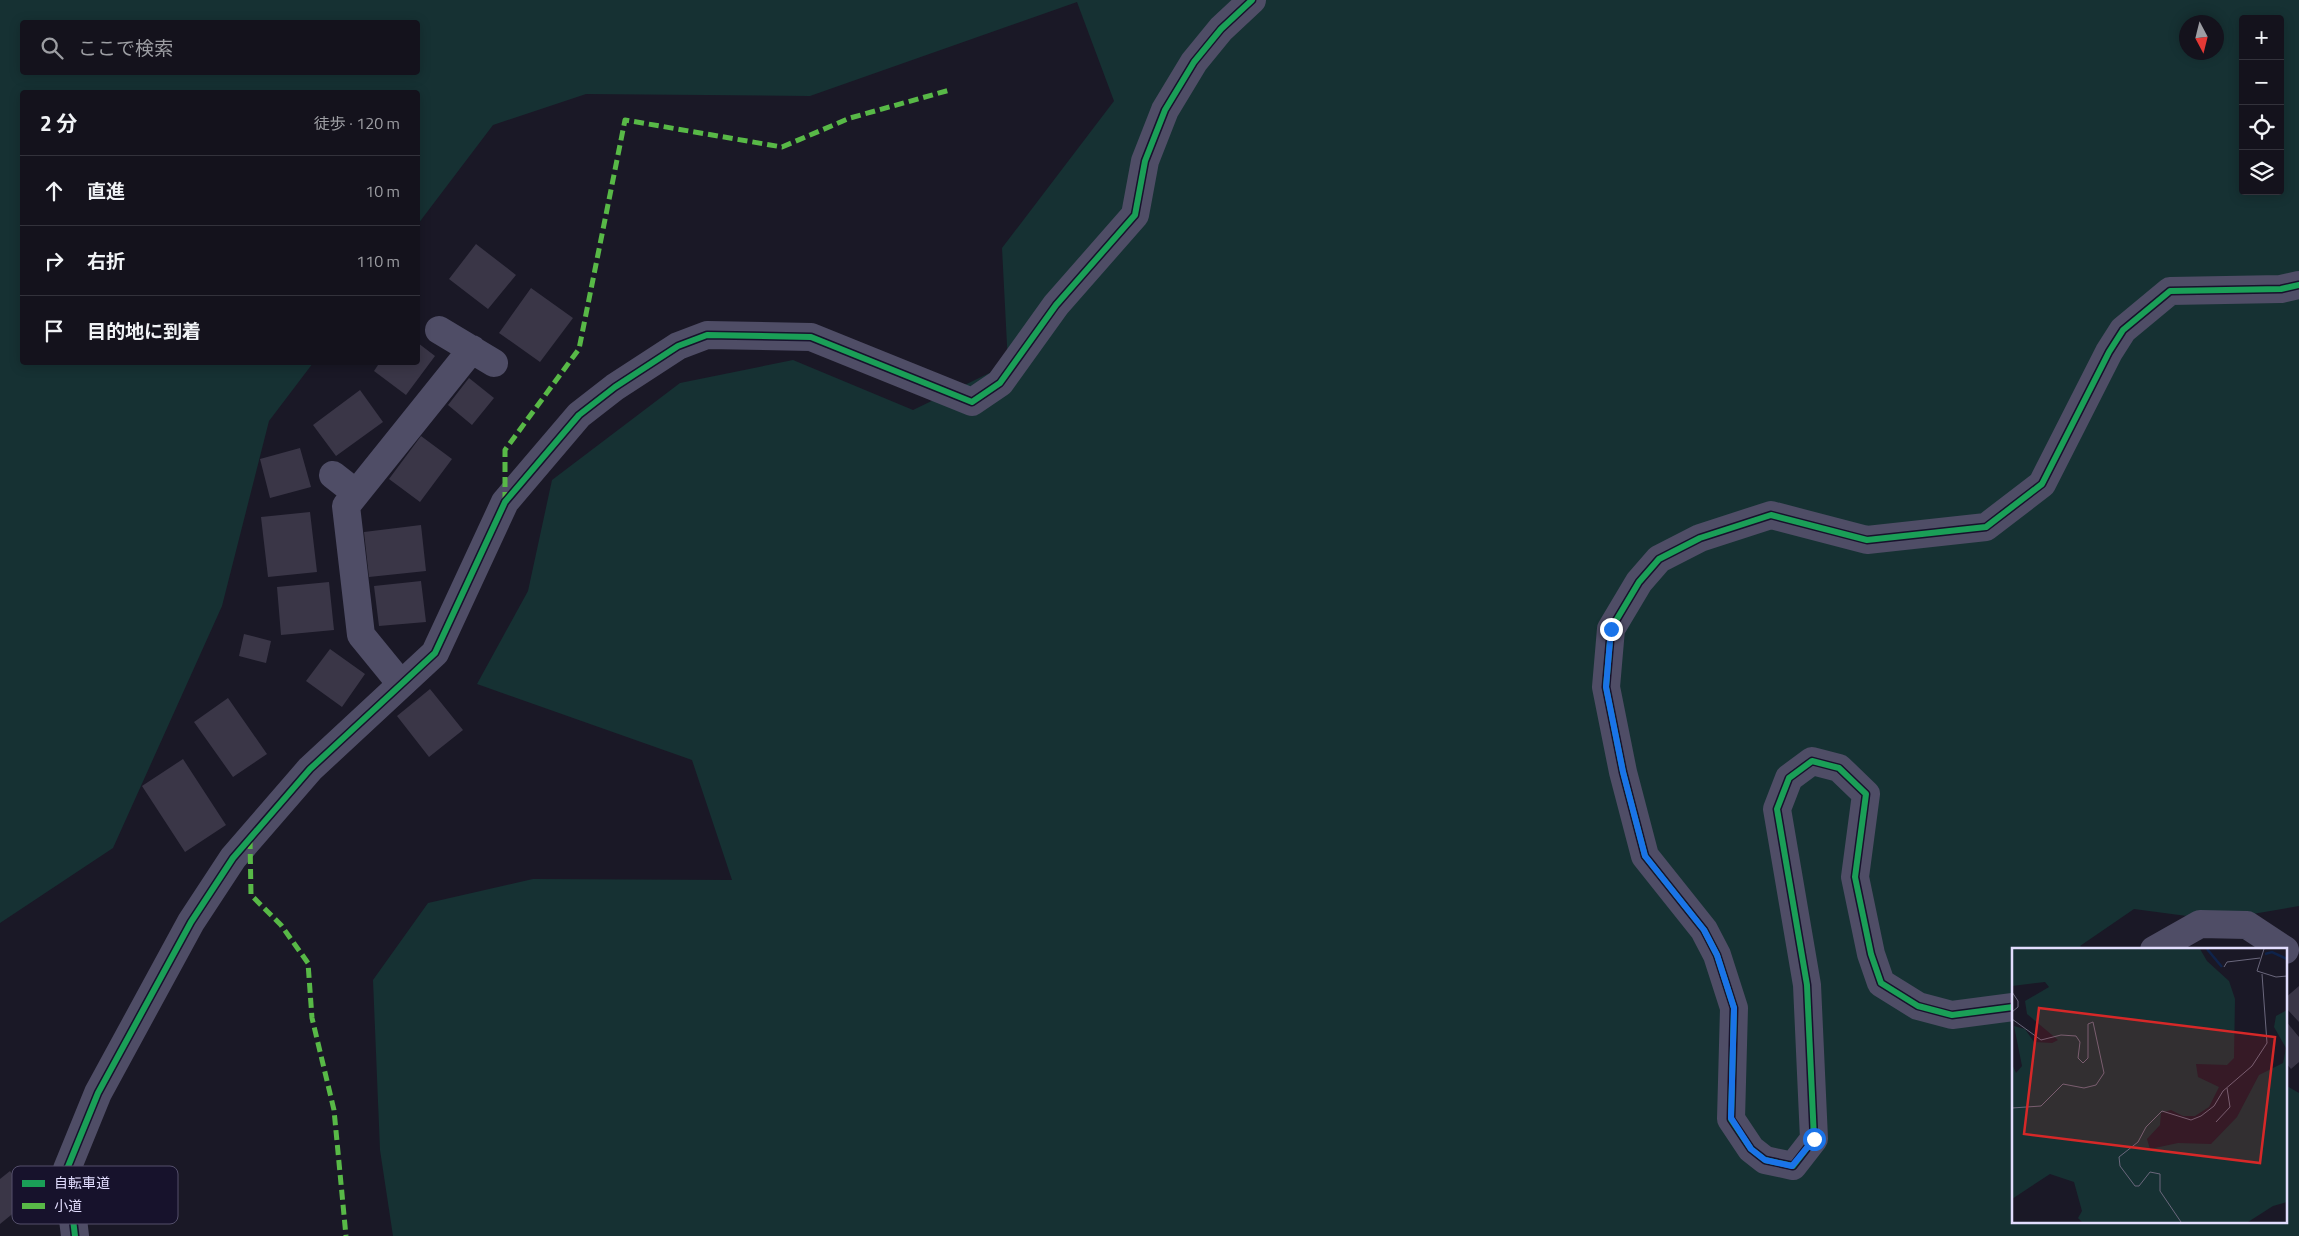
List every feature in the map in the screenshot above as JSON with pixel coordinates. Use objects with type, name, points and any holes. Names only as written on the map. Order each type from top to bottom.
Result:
[{"type":"street","points":[[69,1166],[98,1093],[191,922],[233,858],[310,768],[436,652],[504,502],[579,415],[614,387],[678,346],[707,335],[811,338],[972,402],[1000,383],[1056,305],[1135,215],[1145,161],[1165,110],[1194,62],[1221,29],[1252,0]]},
{"type":"street","points":[[2012,1007],[1952,1014],[1918,1006],[1881,983],[1871,954],[1855,877],[1866,794],[1839,768],[1812,761],[1790,778],[1777,809],[1807,985],[1814,1139],[1792,1166],[1765,1160],[1751,1149],[1731,1118],[1734,1008],[1717,955],[1704,930],[1645,856],[1623,772],[1606,687],[1611,629],[1639,582],[1660,559],[1700,538],[1771,515],[1867,540],[1986,527],[2042,484],[2109,352],[2123,330],[2170,291],[2281,289],[2299,285]]},
{"type":"street","points":[[401,684],[361,636],[346,506],[483,356],[439,330]]},
{"type":"street","points":[[333,475],[356,493]]},
{"type":"street","points":[[2158,948],[2200,924],[2247,925],[2282,948]]},
{"type":"street","points":[[2286,951],[2299,959]]},
{"type":"green space","points":[[0,0],[2299,0],[2299,906],[2217,920],[2134,909],[2080,946],[2082,948],[2012,948],[2012,1224],[2286,1224],[2286,1086],[2299,1093],[2299,1236],[393,1236],[380,1150],[373,980],[428,903],[533,879],[732,880],[692,760],[477,684],[528,591],[552,480],[680,383],[793,360],[913,410],[1008,364],[1002,248],[1114,101],[1077,2],[810,96],[586,94],[493,125],[420,221],[420,90],[20,90],[20,365],[311,365],[269,421],[222,606],[113,848],[0,923]]},
{"type":"building","points":[[476,244],[516,275],[488,309],[449,279]]},
{"type":"building","points":[[531,288],[573,318],[540,362],[499,333]]},
{"type":"building","points":[[420,345],[435,356],[406,395],[374,371],[378,365],[420,365]]},
{"type":"building","points":[[469,378],[494,398],[472,425],[448,405]]},
{"type":"building","points":[[360,390],[383,422],[336,456],[313,425]]},
{"type":"building","points":[[421,436],[452,459],[420,502],[389,479]]},
{"type":"building","points":[[300,448],[311,487],[270,498],[260,459]]},
{"type":"building","points":[[310,512],[317,572],[268,577],[261,517]]},
{"type":"building","points":[[421,525],[426,571],[369,577],[364,532]]},
{"type":"building","points":[[421,581],[426,622],[379,626],[374,586]]},
{"type":"building","points":[[329,582],[334,630],[281,635],[277,587]]},
{"type":"building","points":[[244,634],[271,641],[266,663],[239,656]]},
{"type":"building","points":[[330,649],[365,674],[342,707],[306,681]]},
{"type":"building","points":[[430,689],[463,730],[429,757],[397,716]]},
{"type":"building","points":[[228,698],[267,754],[233,777],[194,722]]},
{"type":"building","points":[[183,759],[226,825],[185,852],[142,786]]},
{"type":"building","points":[[2299,986],[2299,1022],[2286,1008],[2286,997]]},
{"type":"building","points":[[2286,1021],[2299,1037],[2299,1062],[2291,1069],[2286,1063]]},
{"type":"building","points":[[10,1171],[12,1173],[12,1214],[0,1224],[0,1179]]},
{"type":"marked path","points":[[505,502],[505,450],[579,349],[625,120],[782,147],[850,118],[950,90]]},
{"type":"marked path","points":[[250,839],[251,895],[281,925],[308,963],[312,1018],[334,1110],[346,1236]]},
{"type":"cycle path","points":[[68,1166],[98,1093],[191,922],[233,858],[310,769],[435,653],[505,502],[579,415],[615,387],[678,346],[707,335],[811,337],[972,402],[1000,383],[1056,305],[1135,215],[1145,161],[1165,110],[1194,62],[1221,29],[1252,0]]},
{"type":"cycle path","points":[[2012,1007],[1952,1015],[1918,1006],[1881,983],[1871,954],[1855,877],[1866,794],[1839,768],[1812,761],[1789,778],[1777,809],[1807,985],[1814,1139],[1793,1166],[1765,1160],[1751,1149],[1731,1119],[1734,1008],[1717,955],[1704,930],[1645,856],[1623,772],[1606,687],[1611,629],[1639,582],[1659,559],[1700,538],[1771,515],[1867,540],[1986,527],[2042,484],[2109,352],[2123,330],[2170,291],[2281,289],[2299,285]]},
{"type":"cycle path","points":[[74,1224],[75,1236]]},
{"type":"route","points":[[1611,629],[1606,687],[1623,772],[1645,856],[1704,930],[1717,955],[1734,1008],[1731,1118],[1751,1149],[1765,1160],[1792,1166],[1814,1139]]}]
